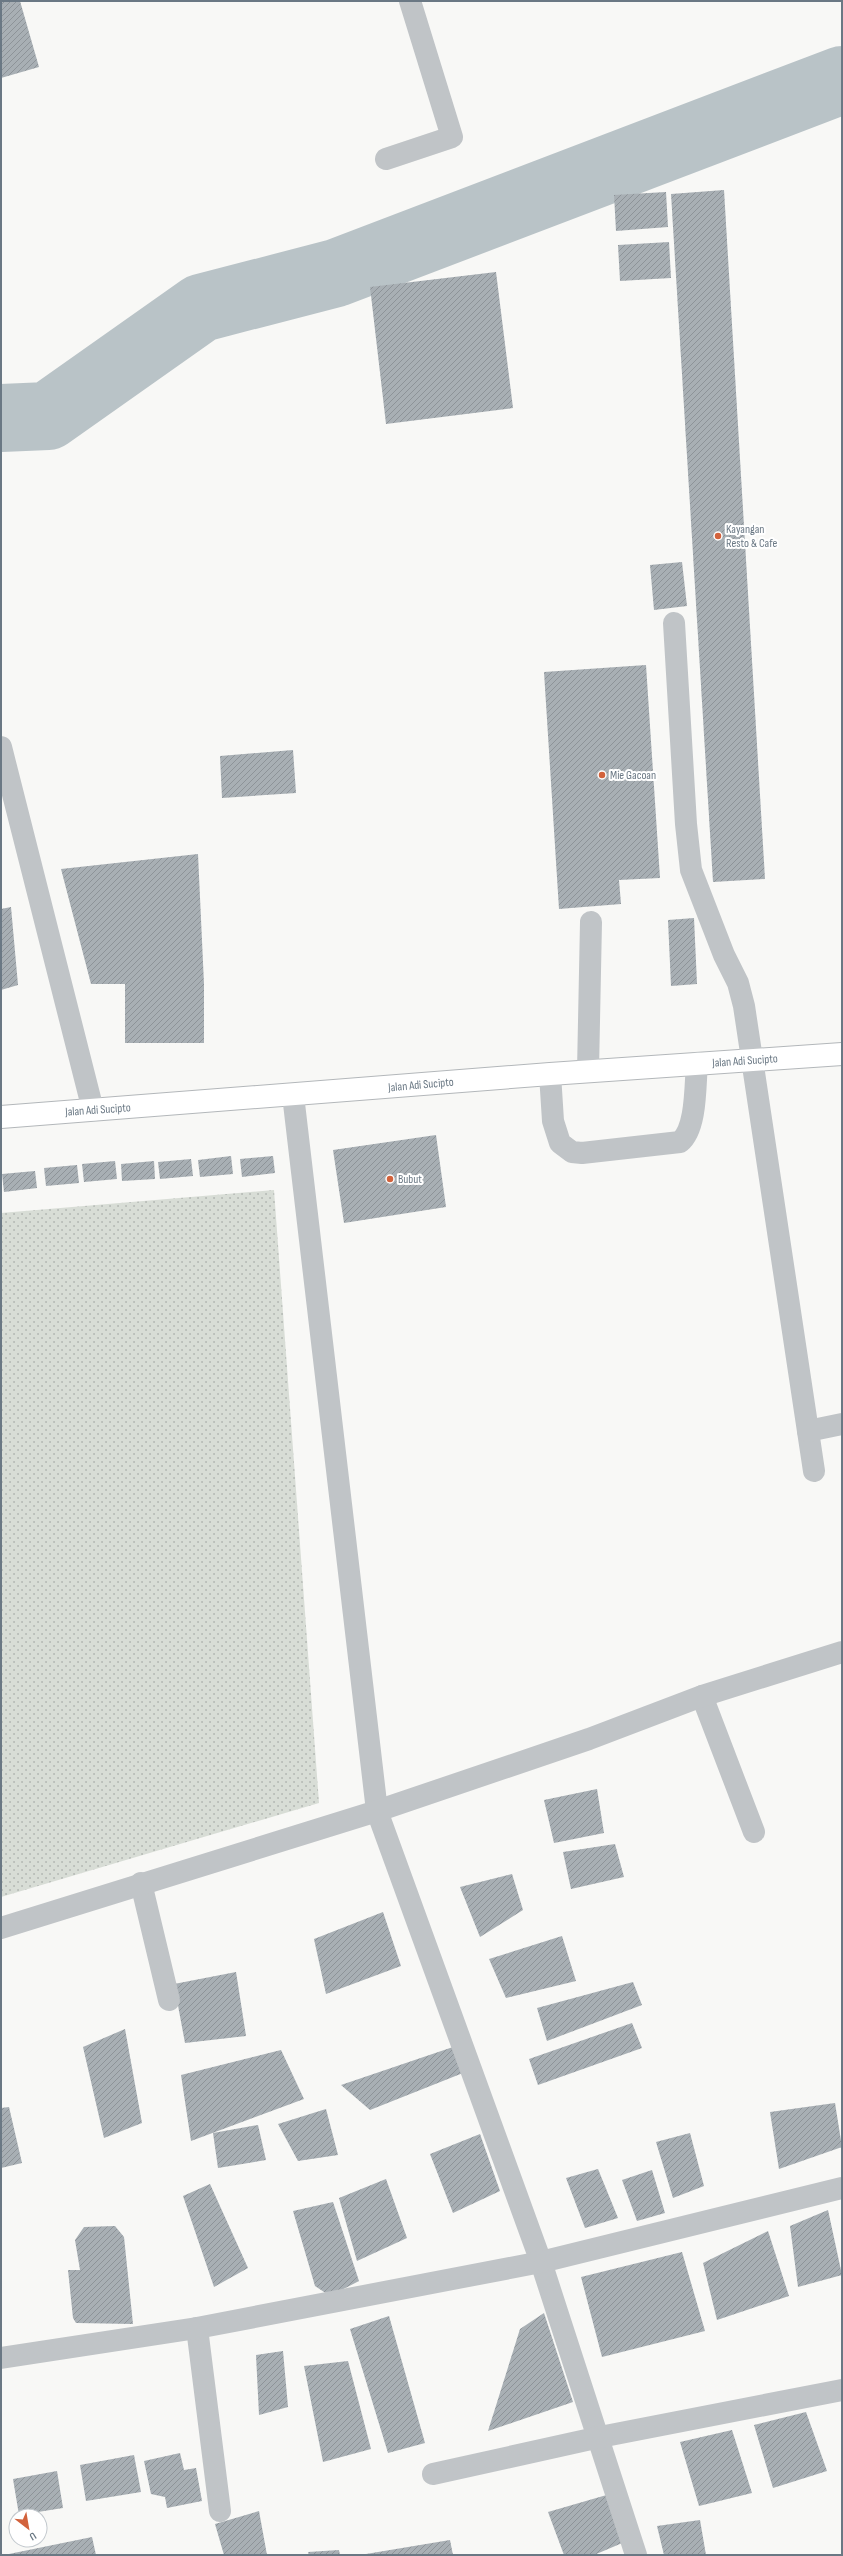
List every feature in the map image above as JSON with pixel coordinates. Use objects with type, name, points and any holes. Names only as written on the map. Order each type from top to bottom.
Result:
[{"type":"highway","name":"Jalan Adi Sucipto","points":[[1,1117],[550,1074],[842,1054]]},
{"type":"street","points":[[386,159],[452,137],[410,1]]},
{"type":"street","points":[[674,623],[686,824],[691,870],[724,955],[738,983],[744,1006],[814,1471]]},
{"type":"street","points":[[1,747],[93,1110]]},
{"type":"street","points":[[588,1072],[591,922]]},
{"type":"street","points":[[550,1074],[553,1121],[558,1138],[566,1148],[582,1154],[680,1142],[687,1135],[693,1114],[697,1063]]},
{"type":"street","points":[[293,1095],[377,1811],[541,2262],[600,2437],[636,2555]]},
{"type":"street","points":[[808,1431],[842,1424]]},
{"type":"street","points":[[1,1928],[141,1883],[377,1811],[589,1739],[702,1696],[842,1652]]},
{"type":"street","points":[[702,1696],[754,1832]]},
{"type":"street","points":[[141,1883],[169,2000]]},
{"type":"street","points":[[1,2358],[197,2328],[541,2262],[842,2188]]},
{"type":"street","points":[[197,2328],[220,2511]]},
{"type":"street","points":[[433,2474],[600,2437],[842,2390]]},
{"type":"shaded area","points":[[274,1190],[319,1803],[1,1897],[1,1213]]},
{"type":"building","points":[[1,1],[20,1],[39,67],[1,78]]},
{"type":"building","name":"Kayangan Resto & Cafe","points":[[724,190],[765,879],[713,882],[671,194]]},
{"type":"building","points":[[666,192],[668,227],[616,231],[614,195]]},
{"type":"building","points":[[669,242],[671,278],[620,281],[618,245]]},
{"type":"building","points":[[496,272],[513,408],[386,424],[370,287]]},
{"type":"building","points":[[682,562],[687,606],[654,610],[650,565]]},
{"type":"building","name":"Mie Gacoan","points":[[646,665],[660,878],[619,880],[621,904],[559,909],[544,672]]},
{"type":"building","points":[[293,750],[296,793],[222,798],[220,756]]},
{"type":"building","points":[[198,854],[204,984],[204,1043],[125,1043],[125,984],[91,984],[61,869]]},
{"type":"building","points":[[11,907],[18,985],[1,990],[1,909]]},
{"type":"building","points":[[694,918],[697,984],[671,986],[668,920]]},
{"type":"building","name":"Bubut","points":[[436,1135],[446,1207],[344,1223],[333,1150]]},
{"type":"building","points":[[231,1156],[233,1174],[200,1177],[198,1160]]},
{"type":"building","points":[[273,1156],[275,1173],[242,1177],[240,1159]]},
{"type":"building","points":[[191,1159],[193,1176],[160,1179],[158,1162]]},
{"type":"building","points":[[115,1161],[117,1179],[84,1182],[82,1164]]},
{"type":"building","points":[[154,1161],[155,1179],[122,1181],[121,1164]]},
{"type":"building","points":[[77,1165],[79,1183],[46,1186],[44,1168]]},
{"type":"building","points":[[35,1171],[37,1188],[4,1192],[2,1174]]},
{"type":"building","points":[[597,1789],[604,1833],[554,1843],[544,1800]]},
{"type":"building","points":[[615,1844],[624,1877],[571,1889],[563,1852]]},
{"type":"building","points":[[512,1874],[523,1910],[480,1937],[460,1887]]},
{"type":"building","points":[[383,1912],[401,1966],[326,1994],[314,1939]]},
{"type":"building","points":[[562,1936],[576,1981],[506,1998],[489,1959]]},
{"type":"building","points":[[236,1972],[246,2036],[185,2043],[174,1984]]},
{"type":"building","points":[[633,1982],[642,2005],[547,2041],[537,2008]]},
{"type":"building","points":[[632,2023],[642,2048],[538,2085],[529,2059]]},
{"type":"building","points":[[125,2029],[142,2123],[104,2138],[83,2047]]},
{"type":"building","points":[[453,2047],[463,2073],[370,2110],[341,2085]]},
{"type":"building","points":[[281,2050],[304,2099],[191,2141],[181,2075]]},
{"type":"building","points":[[835,2103],[842,2147],[779,2169],[770,2112]]},
{"type":"building","points":[[9,2107],[22,2163],[1,2168],[1,2108]]},
{"type":"building","points":[[326,2109],[338,2155],[298,2161],[278,2124]]},
{"type":"building","points":[[258,2125],[266,2160],[218,2168],[213,2133]]},
{"type":"building","points":[[690,2133],[704,2186],[673,2198],[656,2142]]},
{"type":"building","points":[[480,2134],[500,2191],[453,2213],[430,2154]]},
{"type":"building","points":[[598,2169],[618,2218],[585,2228],[566,2178]]},
{"type":"building","points":[[652,2170],[665,2213],[637,2221],[622,2180]]},
{"type":"building","points":[[386,2179],[407,2238],[357,2261],[339,2198]]},
{"type":"building","points":[[210,2184],[248,2268],[214,2287],[183,2196]]},
{"type":"building","points":[[333,2202],[359,2281],[330,2296],[315,2286],[293,2211]]},
{"type":"building","points":[[828,2210],[842,2275],[798,2287],[790,2226]]},
{"type":"building","points":[[115,2226],[124,2237],[133,2324],[76,2323],[73,2318],[68,2270],[80,2270],[75,2240],[84,2227]]},
{"type":"building","points":[[768,2231],[789,2296],[717,2320],[703,2263]]},
{"type":"building","points":[[682,2252],[705,2331],[602,2357],[581,2277]]},
{"type":"building","points":[[544,2313],[573,2402],[488,2431],[520,2329]]},
{"type":"building","points":[[389,2316],[425,2443],[388,2453],[350,2329]]},
{"type":"building","points":[[283,2351],[288,2407],[259,2415],[256,2355]]},
{"type":"building","points":[[348,2361],[371,2449],[323,2462],[304,2366]]},
{"type":"building","points":[[806,2412],[827,2471],[773,2488],[754,2425]]},
{"type":"building","points":[[732,2430],[752,2493],[699,2506],[680,2442]]},
{"type":"building","points":[[180,2453],[184,2470],[196,2468],[202,2501],[167,2508],[165,2497],[151,2494],[144,2461]]},
{"type":"building","points":[[134,2455],[141,2492],[86,2501],[80,2465]]},
{"type":"building","points":[[57,2471],[63,2508],[48,2510],[48,2508],[18,2508],[13,2479]]},
{"type":"building","points":[[610,2494],[627,2541],[594,2555],[564,2555],[548,2512]]},
{"type":"building","points":[[259,2511],[267,2555],[224,2555],[215,2524]]},
{"type":"building","points":[[700,2520],[706,2555],[664,2555],[657,2526]]},
{"type":"building","points":[[92,2537],[96,2555],[9,2555],[38,2548],[48,2548],[48,2546]]},
{"type":"building","points":[[450,2540],[453,2555],[366,2555],[366,2554]]},
{"type":"building","points":[[339,2550],[340,2555],[309,2555],[308,2552]]},
{"type":"waterway","points":[[1,418],[48,416],[201,308],[336,273],[842,80]]},
{"type":"place","name":"Kayangan Resto & Cafe","points":[[718,536]]},
{"type":"place","name":"Mie Gacoan","points":[[602,775]]},
{"type":"place","name":"Bubut","points":[[390,1179]]}]
